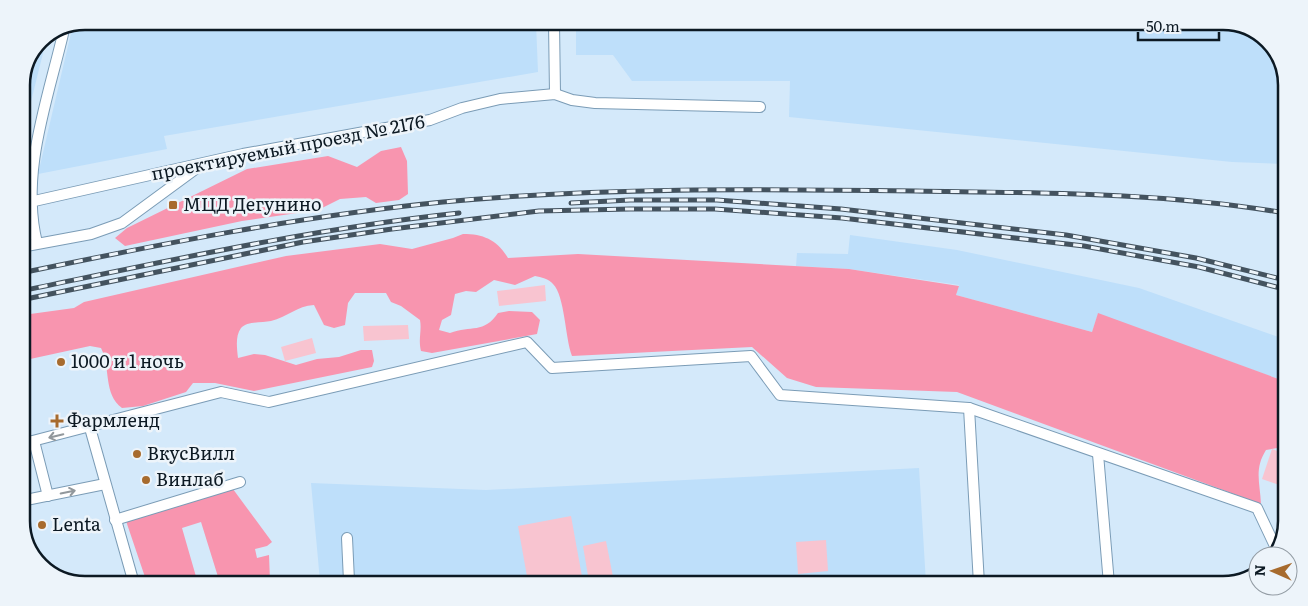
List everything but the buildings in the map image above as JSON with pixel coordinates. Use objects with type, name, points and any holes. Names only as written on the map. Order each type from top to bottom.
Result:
[{"type":"street","points":[[554,30],[554,94],[572,100],[595,102],[760,107]]},
{"type":"street","points":[[30,182],[34,154],[63,35]]},
{"type":"street","name":"проектируемый проезд № 2176","points":[[30,202],[204,163],[430,120],[462,108],[500,99],[554,94]]},
{"type":"street","points":[[30,245],[91,234],[122,223],[204,163]]},
{"type":"street","points":[[30,214],[37,243]]},
{"type":"street","points":[[30,442],[90,428],[221,392],[269,402],[527,342],[552,368],[752,356],[780,394],[968,408],[1257,508],[1274,542]]},
{"type":"street","points":[[968,408],[978,576]]},
{"type":"street","points":[[90,428],[132,576]]},
{"type":"street","points":[[34,441],[48,496]]},
{"type":"street","points":[[1098,454],[1108,576]]},
{"type":"street","points":[[115,520],[240,482]]},
{"type":"street","points":[[30,499],[105,484]]},
{"type":"street","points":[[347,538],[349,576]]},
{"type":"shaded area","points":[[85,30],[536,30],[538,72],[164,136],[167,149],[38,174],[71,33],[69,33]]},
{"type":"shaded area","points":[[576,30],[1234,31],[1251,37],[1259,44],[1269,54],[1275,67],[1278,81],[1278,164],[1232,162],[789,117],[790,81],[632,81],[613,55],[576,55]]},
{"type":"shaded area","points":[[44,48],[30,106],[32,70]]},
{"type":"shaded area","points":[[401,147],[407,161],[408,194],[399,200],[376,203],[366,197],[340,199],[318,210],[242,221],[125,246],[115,238],[127,228],[247,169],[328,156],[357,167],[381,151]]},
{"type":"shaded area","points":[[463,234],[484,237],[494,242],[508,258],[578,254],[849,269],[959,286],[956,295],[1092,332],[1098,313],[1278,379],[1278,448],[1266,450],[1262,457],[1259,470],[1261,504],[957,392],[816,387],[787,378],[752,347],[572,356],[557,290],[549,281],[535,276],[515,285],[494,280],[476,292],[466,291],[455,294],[451,315],[442,320],[439,330],[450,333],[477,328],[488,324],[498,313],[509,311],[532,312],[540,320],[537,334],[432,353],[421,351],[420,320],[401,306],[391,302],[386,293],[355,293],[348,303],[345,325],[334,328],[324,325],[314,305],[302,307],[271,321],[247,324],[241,328],[238,335],[238,358],[254,354],[265,355],[296,365],[317,359],[339,357],[361,350],[372,350],[374,361],[372,367],[254,391],[215,383],[193,383],[186,392],[143,406],[122,408],[112,396],[101,348],[90,346],[30,359],[30,314],[74,308],[84,302],[286,256],[380,244],[412,249]]},
{"type":"shaded area","points":[[850,235],[957,250],[1139,288],[1278,337],[1278,379],[1098,314],[1092,332],[956,295],[959,285],[849,269],[796,266],[797,253],[848,254]]},
{"type":"shaded area","points":[[545,285],[546,301],[499,306],[497,291]]},
{"type":"shaded area","points":[[408,325],[409,339],[364,341],[363,326]]},
{"type":"shaded area","points":[[312,338],[316,353],[285,361],[281,347]]},
{"type":"shaded area","points":[[1272,449],[1278,451],[1278,485],[1262,479]]},
{"type":"shaded area","points":[[919,468],[926,576],[320,576],[311,483],[486,490]]},
{"type":"shaded area","points":[[230,485],[272,542],[267,546],[255,549],[257,558],[269,555],[270,576],[218,576],[201,522],[182,528],[196,576],[145,576],[125,518]]},
{"type":"shaded area","points":[[571,516],[582,576],[527,576],[518,526]]},
{"type":"shaded area","points":[[826,540],[828,571],[798,574],[796,542]]},
{"type":"shaded area","points":[[606,541],[613,576],[588,576],[583,546]]},
{"type":"railway","points":[[30,271],[179,241],[337,215],[443,202],[620,191],[857,190],[1055,193],[1147,197],[1278,212]]},
{"type":"railway","points":[[571,203],[630,200],[717,200],[841,209],[1066,235],[1196,258],[1278,278]]},
{"type":"railway","points":[[30,298],[303,242],[539,211],[630,209],[715,209],[842,218],[1084,246],[1199,267],[1278,287]]},
{"type":"railway","points":[[30,289],[294,237],[459,213]]},
{"type":"place","name":"МЦД Дегунино","points":[[173,205]]},
{"type":"place","name":"1000 и 1 ночь","points":[[61,362]]},
{"type":"place","name":"Фармленд","points":[[57,421]]},
{"type":"place","name":"ВкусВилл","points":[[137,454]]},
{"type":"place","name":"Винлаб","points":[[146,480]]},
{"type":"place","name":"Lenta","points":[[42,525]]}]
